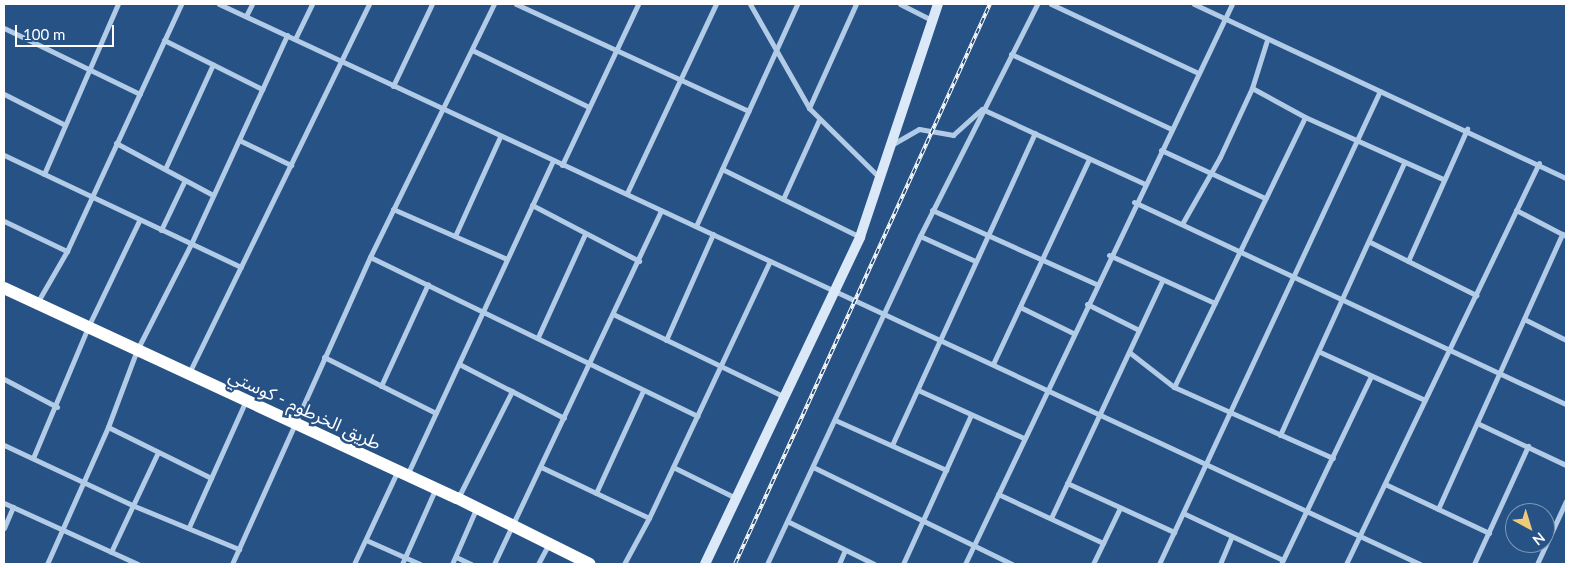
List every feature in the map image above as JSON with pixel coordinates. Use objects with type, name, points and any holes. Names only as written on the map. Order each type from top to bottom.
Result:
[{"type":"highway","name":"طريق الخرطوم - كوستي","points":[[4,288],[457,498],[575,561],[590,564]]},
{"type":"street","points":[[44,174],[118,4]]},
{"type":"street","points":[[36,304],[67,250],[181,4]]},
{"type":"street","points":[[219,4],[444,111],[627,193],[882,314],[1047,388],[1420,564]]},
{"type":"street","points":[[246,16],[252,4]]},
{"type":"street","points":[[295,39],[312,4]]},
{"type":"street","points":[[189,373],[369,4]]},
{"type":"street","points":[[393,86],[432,4]]},
{"type":"street","points":[[232,564],[293,422],[370,257],[444,111],[494,4]]},
{"type":"street","points":[[516,4],[617,48],[749,111]]},
{"type":"street","points":[[562,165],[638,4]]},
{"type":"street","points":[[627,193],[679,79],[716,4]]},
{"type":"street","points":[[750,4],[809,108],[881,180]]},
{"type":"street","points":[[696,226],[797,4]]},
{"type":"street","points":[[809,108],[856,4]]},
{"type":"street","points":[[900,4],[932,20]]},
{"type":"street","points":[[705,564],[783,396],[860,238],[893,144],[938,4]]},
{"type":"street","points":[[767,564],[815,468],[882,314],[932,210],[1037,4]]},
{"type":"street","points":[[1051,4],[1198,73]]},
{"type":"street","points":[[1194,4],[1267,40],[1467,128],[1566,178]]},
{"type":"street","points":[[966,564],[1143,183],[1232,4]]},
{"type":"street","points":[[4,28],[140,94]]},
{"type":"street","points":[[47,564],[108,427],[137,350],[191,244],[286,35]]},
{"type":"street","points":[[164,40],[262,89]]},
{"type":"street","points":[[1182,224],[1252,88],[1267,40]]},
{"type":"street","points":[[472,50],[589,107]]},
{"type":"street","points":[[1011,54],[1171,129]]},
{"type":"street","points":[[165,169],[213,64]]},
{"type":"street","points":[[1252,88],[1305,117],[1443,179]]},
{"type":"street","points":[[1159,564],[1380,91]]},
{"type":"street","points":[[4,94],[64,125]]},
{"type":"street","points":[[893,144],[920,129],[952,135],[982,109]]},
{"type":"street","points":[[982,109],[1143,183]]},
{"type":"street","points":[[1174,387],[1215,304],[1239,248],[1305,117]]},
{"type":"street","points":[[783,199],[819,120]]},
{"type":"street","points":[[1408,261],[1467,128]]},
{"type":"street","points":[[892,445],[1035,133]]},
{"type":"street","points":[[455,236],[500,137]]},
{"type":"street","points":[[239,140],[291,165]]},
{"type":"street","points":[[116,143],[213,194]]},
{"type":"street","points":[[1161,150],[1209,174],[1265,198]]},
{"type":"street","points":[[4,156],[241,267]]},
{"type":"street","points":[[993,364],[1089,159]]},
{"type":"street","points":[[354,564],[436,413],[553,160]]},
{"type":"street","points":[[1280,435],[1344,301],[1404,163]]},
{"type":"street","points":[[1346,564],[1539,163]]},
{"type":"street","points":[[722,169],[860,238]]},
{"type":"street","points":[[162,230],[185,180]]},
{"type":"street","points":[[1134,202],[1239,248],[1344,301],[1566,404]]},
{"type":"street","points":[[532,205],[638,261]]},
{"type":"street","points":[[393,209],[507,259]]},
{"type":"street","points":[[494,564],[510,527],[542,467],[661,210]]},
{"type":"street","points":[[932,210],[1096,284]]},
{"type":"street","points":[[1438,509],[1564,235],[1516,210]]},
{"type":"street","points":[[4,221],[67,250]]},
{"type":"street","points":[[33,458],[57,407],[88,327],[140,221]]},
{"type":"street","points":[[538,337],[585,234]]},
{"type":"street","points":[[666,340],[713,234]]},
{"type":"street","points":[[920,236],[975,261]]},
{"type":"street","points":[[1370,242],[1476,295]]},
{"type":"street","points":[[1110,256],[1215,304]]},
{"type":"street","points":[[370,257],[483,310],[643,391],[697,416]]},
{"type":"street","points":[[624,564],[649,518],[770,261]]},
{"type":"street","points":[[1051,518],[1098,413],[1162,280]]},
{"type":"street","points":[[382,386],[428,284]]},
{"type":"street","points":[[1087,304],[1139,330]]},
{"type":"street","points":[[1020,307],[1073,334]]},
{"type":"street","points":[[613,314],[783,396]]},
{"type":"street","points":[[1524,319],[1566,340]]},
{"type":"street","points":[[1129,352],[1174,387],[1332,458]]},
{"type":"street","points":[[1320,352],[1425,400]]},
{"type":"street","points":[[324,357],[436,413]]},
{"type":"street","points":[[459,364],[564,418]]},
{"type":"street","points":[[1183,513],[1282,562],[1371,376]]},
{"type":"street","points":[[4,381],[57,407]]},
{"type":"street","points":[[918,390],[1024,438]]},
{"type":"street","points":[[457,498],[512,391]]},
{"type":"street","points":[[596,493],[643,391]]},
{"type":"street","points":[[188,528],[246,400]]},
{"type":"street","points":[[903,564],[972,415]]},
{"type":"street","points":[[835,420],[946,470]]},
{"type":"street","points":[[1477,423],[1566,465]]},
{"type":"street","points":[[108,427],[211,478]]},
{"type":"street","points":[[4,445],[132,505],[239,549]]},
{"type":"street","points":[[1474,564],[1528,446]]},
{"type":"street","points":[[111,552],[158,452]]},
{"type":"street","points":[[542,467],[649,518]]},
{"type":"street","points":[[673,467],[736,498]]},
{"type":"street","points":[[815,468],[1012,564]]},
{"type":"street","points":[[1067,483],[1174,532]]},
{"type":"street","points":[[1385,484],[1489,533]]},
{"type":"street","points":[[402,564],[436,489]]},
{"type":"street","points":[[998,494],[1104,543]]},
{"type":"street","points":[[1537,564],[1566,501]]},
{"type":"street","points":[[4,503],[138,564]]},
{"type":"street","points":[[4,528],[13,507]]},
{"type":"street","points":[[1093,564],[1120,508]]},
{"type":"street","points":[[452,564],[476,509]]},
{"type":"street","points":[[789,522],[874,564]]},
{"type":"street","points":[[1220,564],[1232,536]]},
{"type":"street","points":[[366,540],[420,564]]},
{"type":"street","points":[[538,564],[548,545]]},
{"type":"street","points":[[839,564],[845,550]]},
{"type":"street","points":[[456,557],[471,564]]},
{"type":"railway","points":[[735,564],[990,4]]}]
